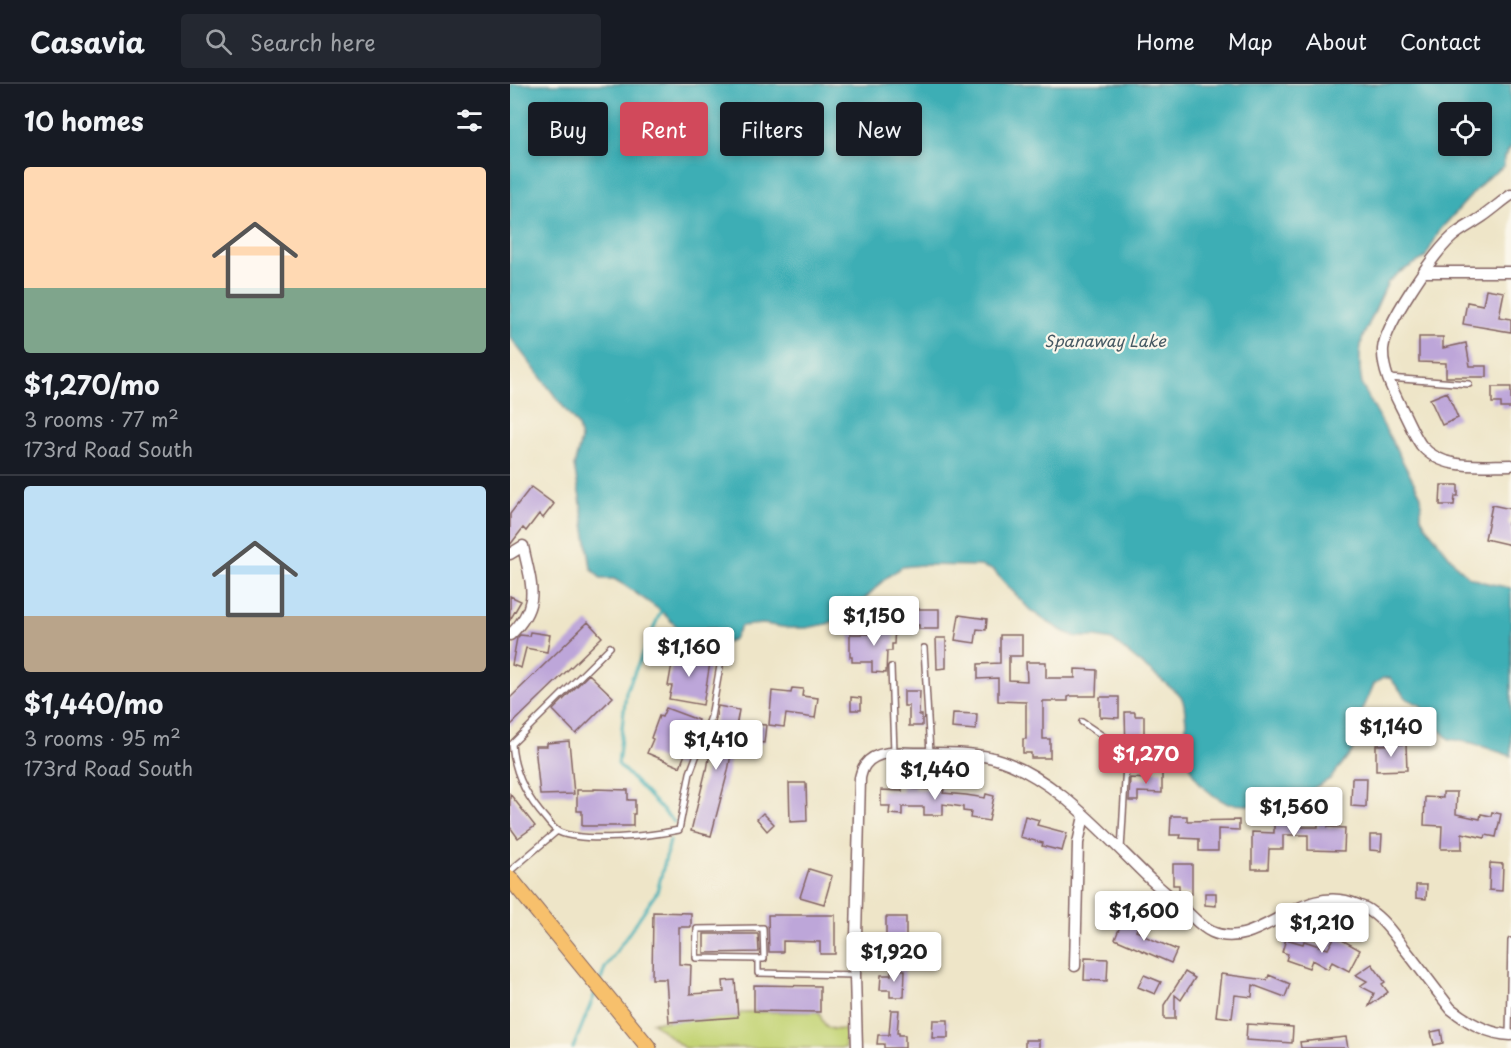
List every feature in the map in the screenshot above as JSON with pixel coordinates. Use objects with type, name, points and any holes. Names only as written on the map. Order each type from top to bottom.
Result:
[{"type":"main road","points":[[510,878],[649,1048]]},
{"type":"street","points":[[1511,195],[1452,237],[1442,248],[1414,285],[1383,347],[1388,378],[1422,445],[1433,456],[1463,465],[1511,465]]},
{"type":"street","points":[[1425,272],[1511,272]]},
{"type":"street","points":[[510,554],[524,546],[532,588],[530,610],[521,624],[510,634]]},
{"type":"street","points":[[857,1048],[855,975],[860,778],[864,766],[873,758],[894,752],[972,754],[993,758],[1034,776],[1066,800],[1204,927],[1222,935],[1246,933],[1321,899],[1350,901],[1370,910],[1388,927],[1451,1009],[1462,1018],[1489,1032],[1510,1035]]},
{"type":"street","points":[[1075,966],[1078,843],[1084,816]]},
{"type":"lane","points":[[1388,378],[1469,384]]},
{"type":"lane","points":[[610,647],[512,744],[520,780],[528,796],[557,831],[572,835],[637,836],[679,830],[690,773],[711,717],[720,666]]},
{"type":"lane","points":[[924,648],[930,753]]},
{"type":"lane","points":[[891,667],[894,752]]},
{"type":"lane","points":[[1082,722],[1109,740],[1126,764],[1121,851]]},
{"type":"lane","points":[[510,871],[557,831]]},
{"type":"lane","points":[[763,928],[764,959],[758,959],[696,958],[697,929],[763,928]]},
{"type":"lane","points":[[1510,1035],[1511,941]]},
{"type":"lane","points":[[758,959],[758,973],[855,975]]},
{"type":"green space","points":[[741,1012],[819,1012],[825,1025],[831,1029],[845,1029],[845,1048],[684,1048],[652,1022],[738,1017]]},
{"type":"water","name":"Spanaway Lake","points":[[510,84],[1511,84],[1511,147],[1504,157],[1504,166],[1486,179],[1440,230],[1425,258],[1400,272],[1388,282],[1362,339],[1360,369],[1362,385],[1421,496],[1421,517],[1426,526],[1457,566],[1468,576],[1511,588],[1511,756],[1472,743],[1449,739],[1438,729],[1420,705],[1407,699],[1390,678],[1383,678],[1374,684],[1362,712],[1352,752],[1330,779],[1286,804],[1268,806],[1228,804],[1201,785],[1192,772],[1186,752],[1186,722],[1181,696],[1112,640],[1077,637],[1046,621],[1030,610],[993,570],[980,566],[902,567],[886,578],[848,615],[827,624],[806,628],[763,624],[741,626],[734,639],[721,645],[681,631],[661,611],[624,585],[614,579],[601,579],[591,568],[574,466],[581,440],[578,426],[510,337]]},
{"type":"building","points":[[1486,289],[1504,292],[1499,317],[1511,319],[1511,332],[1463,324],[1467,302],[1483,305]]},
{"type":"building","points":[[1419,337],[1443,337],[1443,348],[1466,343],[1470,366],[1487,366],[1487,377],[1446,377],[1446,363],[1419,362]]},
{"type":"building","points":[[1492,387],[1511,387],[1511,408],[1501,408],[1501,403],[1492,403]]},
{"type":"building","points":[[1447,392],[1458,418],[1442,425],[1430,399]]},
{"type":"building","points":[[1441,485],[1458,485],[1458,496],[1455,496],[1454,505],[1440,505]]},
{"type":"building","points":[[531,487],[554,504],[543,518],[539,514],[526,531],[523,528],[510,545],[510,514]]},
{"type":"building","points":[[1492,505],[1511,509],[1508,524],[1511,525],[1511,545],[1485,539]]},
{"type":"building","points":[[510,596],[521,601],[510,620]]},
{"type":"building","points":[[914,609],[939,609],[939,629],[919,629],[919,625],[914,625]]},
{"type":"building","points":[[959,615],[987,619],[986,630],[977,629],[975,643],[955,640]]},
{"type":"building","points":[[588,622],[602,637],[510,726],[510,698]]},
{"type":"building","points":[[875,623],[895,623],[892,651],[887,651],[886,673],[872,672],[872,662],[852,662],[852,657],[850,657],[850,634],[875,634]]},
{"type":"building","points":[[697,630],[715,630],[715,641],[697,641]]},
{"type":"building","points":[[530,632],[550,635],[547,652],[526,648],[521,668],[512,665],[517,638],[520,635],[529,636]]},
{"type":"building","points":[[1000,635],[1022,635],[1022,656],[1009,656],[1009,680],[1027,681],[1026,662],[1046,662],[1046,678],[1075,678],[1075,669],[1097,670],[1096,696],[1071,696],[1068,697],[1068,701],[1043,701],[1043,739],[1050,739],[1050,758],[1031,758],[1031,753],[1023,753],[1023,739],[1026,739],[1026,702],[998,701],[998,678],[978,679],[978,664],[1000,663]]},
{"type":"building","points":[[936,638],[946,638],[946,668],[937,669]]},
{"type":"building","points":[[676,651],[711,657],[703,705],[669,699],[672,686],[668,686]]},
{"type":"building","points":[[589,674],[613,697],[576,734],[553,710]]},
{"type":"building","points":[[792,688],[803,689],[802,696],[818,698],[815,718],[786,714],[784,727],[769,725],[772,691],[791,693]]},
{"type":"building","points":[[904,691],[920,691],[919,715],[922,715],[922,726],[909,726],[909,706],[904,706]]},
{"type":"building","points":[[851,697],[861,698],[861,710],[851,710]]},
{"type":"building","points":[[1100,697],[1119,697],[1119,718],[1100,717]]},
{"type":"building","points":[[718,706],[739,710],[728,771],[711,836],[691,831],[707,770]]},
{"type":"building","points":[[666,708],[698,720],[680,767],[647,753],[659,716],[662,717]]},
{"type":"building","points":[[1125,712],[1135,712],[1135,716],[1144,716],[1144,742],[1137,742],[1137,751],[1126,751]]},
{"type":"building","points":[[953,713],[977,714],[976,730],[952,728]]},
{"type":"building","points":[[752,724],[766,725],[764,743],[750,741]]},
{"type":"building","points":[[569,741],[574,794],[540,795],[535,746]]},
{"type":"building","points":[[1406,744],[1407,770],[1376,771],[1376,745]]},
{"type":"building","points":[[1149,771],[1162,771],[1162,793],[1138,792],[1138,801],[1129,801],[1130,778],[1149,779]]},
{"type":"building","points":[[1352,778],[1367,778],[1366,807],[1351,806]]},
{"type":"building","points":[[902,780],[915,781],[914,789],[944,790],[943,793],[985,798],[986,794],[994,796],[989,821],[970,818],[971,812],[963,811],[963,807],[943,804],[943,815],[924,815],[924,807],[902,807],[902,815],[889,814],[890,806],[881,806],[881,790],[902,791]]},
{"type":"building","points":[[789,783],[806,783],[807,821],[790,822]]},
{"type":"building","points":[[577,790],[628,790],[628,800],[635,800],[633,826],[582,826],[582,811],[577,811]]},
{"type":"building","points":[[1443,792],[1457,792],[1456,814],[1480,819],[1481,814],[1491,816],[1492,812],[1501,814],[1496,837],[1486,835],[1485,838],[1462,833],[1462,849],[1441,849],[1442,826],[1424,825],[1425,797],[1443,798]]},
{"type":"building","points":[[510,794],[535,826],[518,838],[510,827]]},
{"type":"building","points":[[1274,812],[1299,812],[1299,827],[1318,827],[1318,823],[1328,823],[1328,827],[1345,828],[1344,851],[1308,850],[1308,835],[1283,835],[1283,849],[1269,849],[1268,869],[1252,869],[1252,832],[1274,833]]},
{"type":"building","points":[[763,813],[774,824],[767,831],[757,819]]},
{"type":"building","points":[[1025,816],[1039,820],[1037,825],[1067,833],[1062,851],[1020,837]]},
{"type":"building","points":[[1171,816],[1187,816],[1187,821],[1239,820],[1239,830],[1218,829],[1218,851],[1199,851],[1199,839],[1170,835]]},
{"type":"building","points":[[1370,835],[1382,835],[1381,851],[1370,850]]},
{"type":"building","points":[[1490,863],[1503,864],[1502,891],[1489,890]]},
{"type":"building","points":[[1173,864],[1192,864],[1192,894],[1179,893],[1179,885],[1173,885]]},
{"type":"building","points":[[809,869],[832,876],[824,904],[800,897]]},
{"type":"building","points":[[1416,885],[1427,885],[1426,899],[1416,898]]},
{"type":"building","points":[[1205,893],[1216,893],[1216,906],[1205,905]]},
{"type":"building","points":[[653,912],[691,913],[691,927],[679,927],[679,964],[691,965],[690,994],[724,992],[723,981],[735,980],[738,1017],[669,1022],[666,979],[652,979]]},
{"type":"building","points":[[768,915],[835,915],[835,954],[820,954],[820,942],[783,941],[783,952],[769,952]]},
{"type":"building","points":[[886,917],[906,917],[906,950],[875,950],[875,936],[886,936]]},
{"type":"building","points":[[1123,919],[1138,926],[1136,931],[1144,936],[1177,950],[1171,963],[1115,939]]},
{"type":"building","points":[[704,934],[758,934],[759,952],[704,953]]},
{"type":"building","points":[[1335,936],[1360,950],[1349,971],[1332,962],[1328,969],[1312,960],[1309,968],[1286,960],[1288,954],[1282,952],[1286,939],[1303,944],[1304,941],[1328,949]]},
{"type":"building","points":[[1085,958],[1108,959],[1107,981],[1084,980]]},
{"type":"building","points":[[1372,964],[1385,982],[1382,984],[1388,992],[1369,1006],[1374,993],[1360,986],[1367,981],[1356,975]]},
{"type":"building","points":[[891,969],[905,970],[904,997],[890,997],[890,990],[880,990],[881,975],[891,975]]},
{"type":"building","points":[[1185,972],[1195,978],[1181,1000],[1175,995],[1175,1019],[1164,1019],[1164,1005]]},
{"type":"building","points":[[1221,974],[1267,980],[1269,975],[1290,984],[1285,997],[1253,985],[1252,997],[1235,995],[1232,1018],[1216,1016]]},
{"type":"building","points":[[1144,975],[1161,982],[1155,994],[1138,987]]},
{"type":"building","points":[[754,985],[820,986],[820,1012],[754,1011]]},
{"type":"building","points":[[891,1010],[899,1010],[897,1033],[905,1035],[905,1048],[884,1048],[884,1044],[877,1044],[878,1035],[889,1035]]},
{"type":"building","points":[[933,1020],[948,1020],[948,1038],[932,1038]]},
{"type":"building","points":[[1247,1024],[1293,1027],[1292,1043],[1246,1040]]},
{"type":"building","points":[[1441,1030],[1443,1043],[1434,1045],[1431,1032]]},
{"type":"building","points":[[1346,1037],[1348,1048],[1301,1048],[1300,1042]]},
{"type":"building","points":[[1025,1040],[1039,1040],[1039,1048],[1025,1048]]},
{"type":"waterway","points":[[661,611],[626,692],[618,764],[674,822]]},
{"type":"waterway","points":[[601,980],[605,968],[657,892],[670,841]]},
{"type":"waterway","points":[[573,1048],[596,991]]}]
